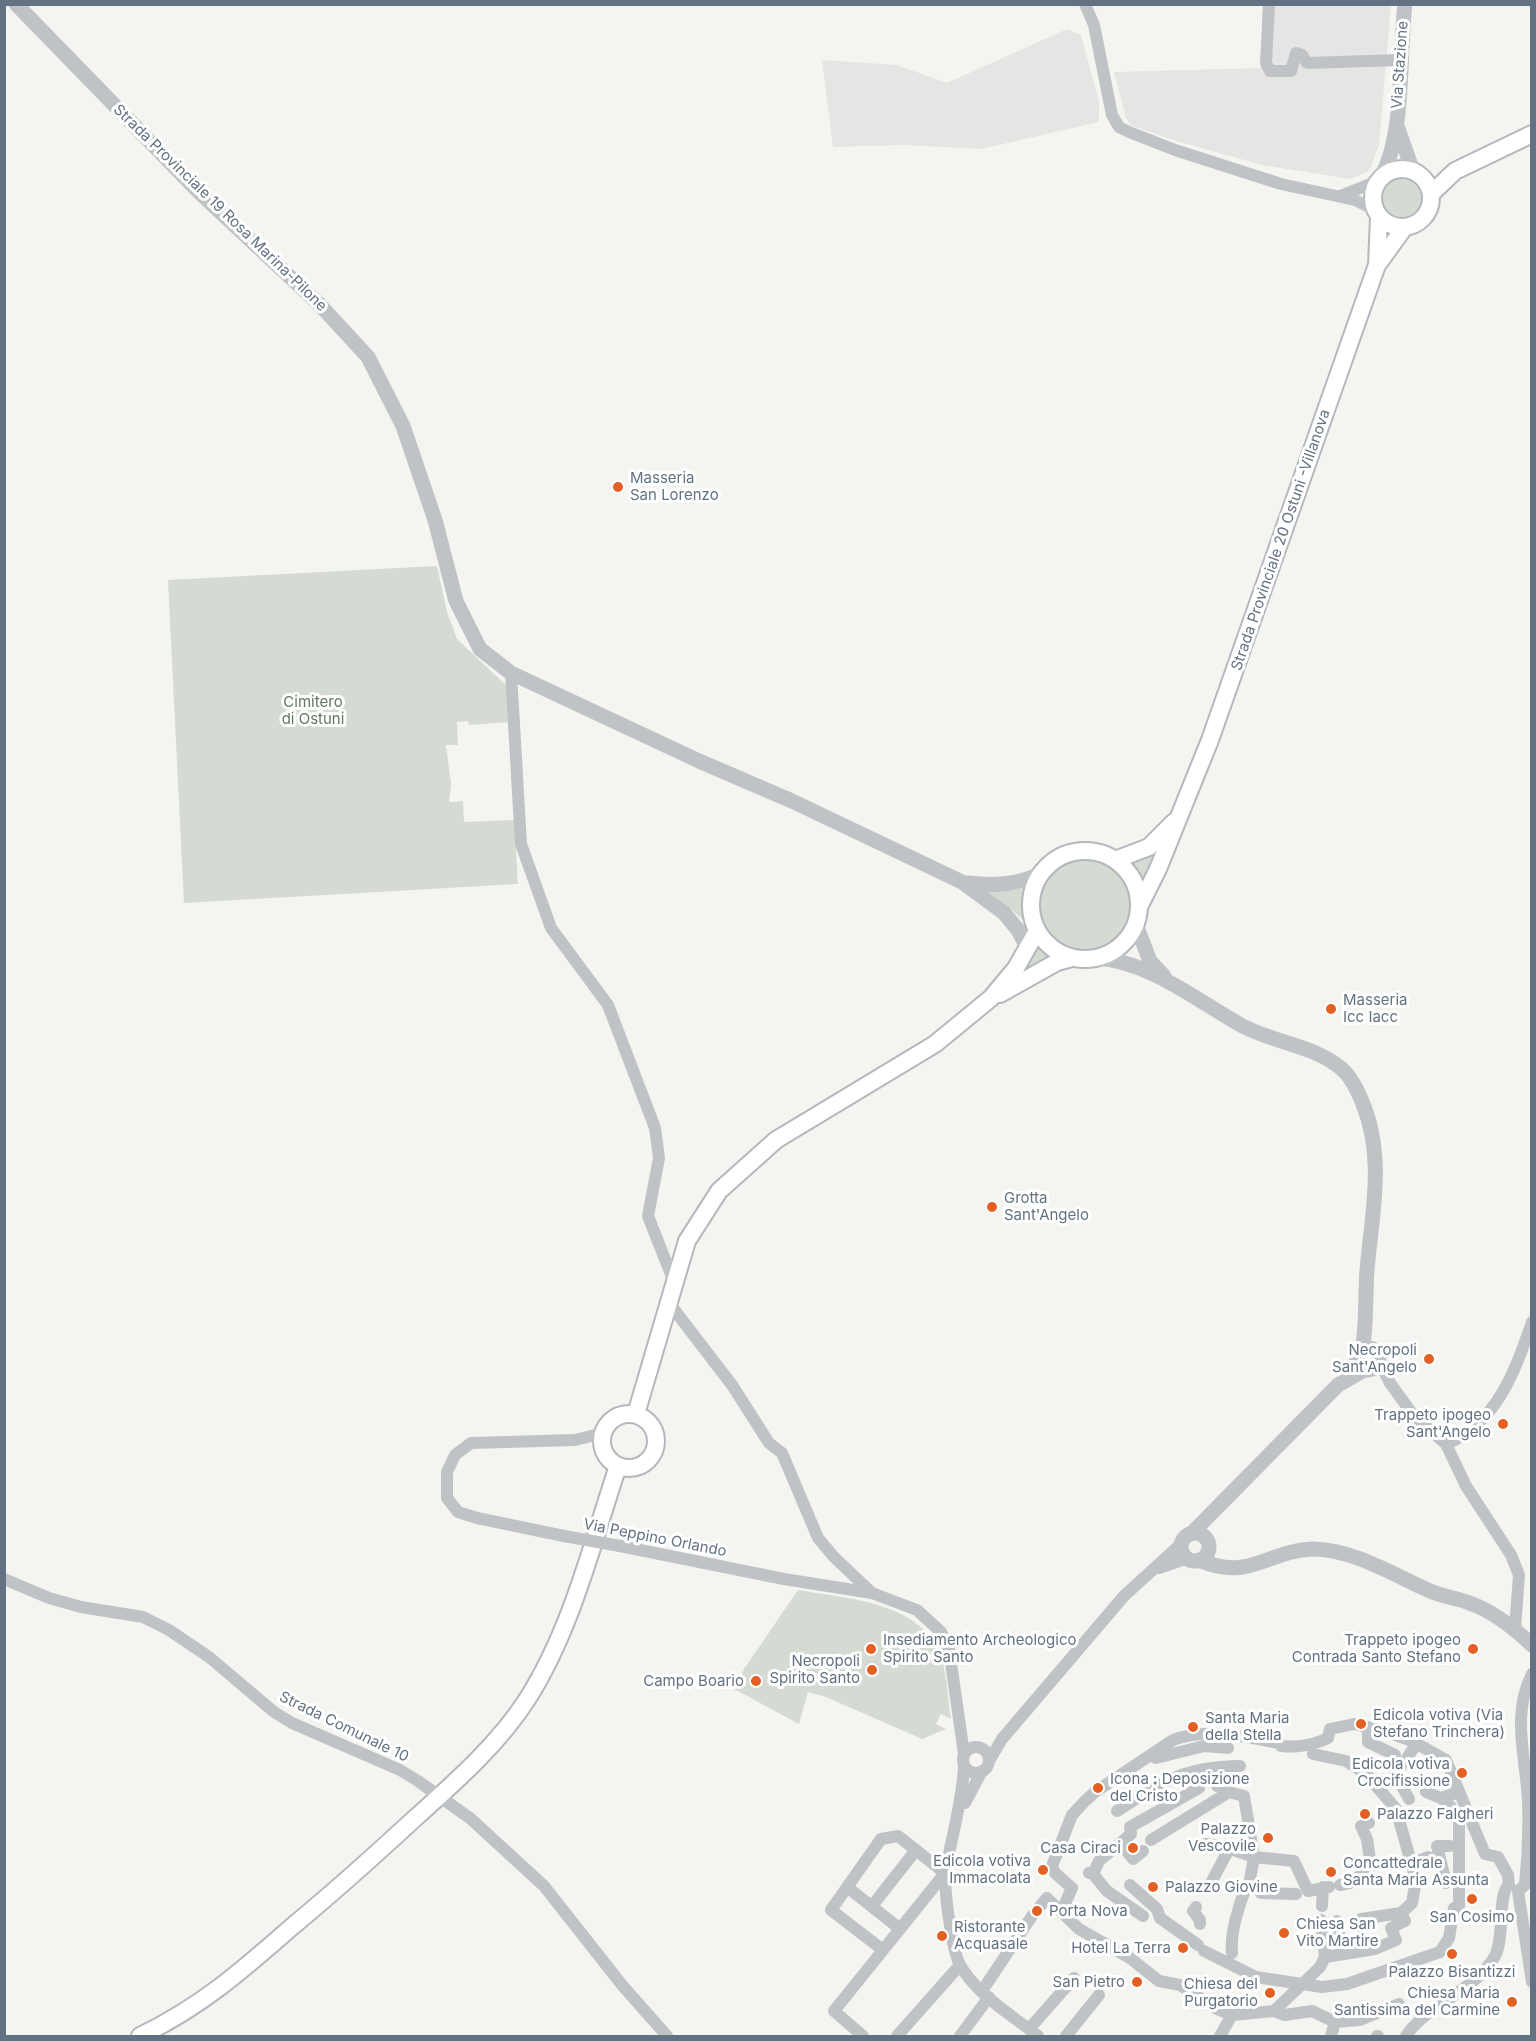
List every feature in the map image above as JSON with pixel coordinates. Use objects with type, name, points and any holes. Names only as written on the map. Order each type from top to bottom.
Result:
[{"type":"main road","name":"Strada Provinciale 20 Ostuni -Villanova","points":[[1139,907],[1181,815],[1260,603],[1377,265],[1404,228],[1413,226],[1427,214],[1431,194],[1455,171],[1532,134]]},
{"type":"main road","name":"Strada Provinciale 20 Ostuni -Villanova","points":[[1377,265],[1377,214],[1372,195],[1380,179],[1396,169],[1418,173],[1455,171]]},
{"type":"main road","points":[[1418,173],[1431,194]]},
{"type":"main road","points":[[1377,214],[1395,227],[1404,228]]},
{"type":"main road","points":[[1115,860],[1149,847],[1181,815]]},
{"type":"main road","points":[[991,998],[1058,962],[1072,958],[1096,958],[1113,952],[1126,940],[1136,925],[1139,907],[1132,880],[1115,860],[1099,853],[1083,851],[1066,854],[1051,862],[1040,874],[1032,890],[1030,908],[1035,928],[1058,952],[1072,958]]},
{"type":"main road","points":[[636,1414],[687,1241],[719,1191],[776,1140],[870,1086],[935,1044],[991,998],[1016,968],[1035,928]]},
{"type":"main road","points":[[636,1414],[651,1424],[657,1440],[656,1449],[645,1464],[627,1468],[618,1466],[606,1456],[602,1441],[603,1433],[612,1419],[619,1415],[636,1414]]},
{"type":"main road","points":[[141,2037],[199,2004],[381,1851],[439,1798],[493,1742],[528,1699],[554,1649],[572,1607],[618,1466]]},
{"type":"street","name":"Strada Provinciale 19 Rosa Marina-Pilone","points":[[16,4],[199,192],[350,335],[368,357],[403,426],[435,520],[456,601],[480,649],[511,673],[699,761],[792,801],[962,882]]},
{"type":"street","points":[[1085,4],[1094,25],[1112,115],[1119,127],[1175,150],[1281,184],[1340,196],[1377,214]]},
{"type":"street","points":[[1269,4],[1266,63],[1270,71],[1291,71],[1296,53],[1302,55],[1307,63],[1400,60]]},
{"type":"street","name":"Via Stazione","points":[[1380,179],[1389,164],[1397,126],[1405,4]]},
{"type":"street","name":"Via Stazione","points":[[1397,126],[1418,173]]},
{"type":"street","points":[[1340,196],[1380,179]]},
{"type":"street","points":[[511,673],[521,844],[551,928],[608,1005],[656,1128],[659,1158],[648,1216],[674,1282]]},
{"type":"street","points":[[962,882],[995,887],[1025,881],[1040,874]]},
{"type":"street","points":[[962,882],[1004,913],[1035,928]]},
{"type":"street","points":[[1004,913],[1018,930],[1027,947]]},
{"type":"street","points":[[1136,925],[1150,961],[1174,987]]},
{"type":"street","points":[[1096,958],[1137,966],[1245,1028],[1319,1053],[1344,1070],[1357,1088],[1368,1115],[1374,1142],[1377,1181],[1366,1288],[1368,1361],[1390,1383],[1414,1416],[1446,1444],[1466,1486],[1511,1555],[1520,1575],[1515,1629]]},
{"type":"street","points":[[669,1303],[732,1385],[769,1443],[782,1453],[818,1538],[834,1557],[872,1593]]},
{"type":"street","points":[[1446,1444],[1459,1439],[1487,1418],[1519,1360],[1532,1322]]},
{"type":"street","points":[[1368,1361],[1346,1371],[1338,1385],[1211,1513],[1196,1547],[1220,1568],[1247,1568],[1294,1552],[1324,1549],[1392,1570],[1432,1592],[1472,1604],[1515,1629],[1532,1645]]},
{"type":"street","name":"Via Peppino Orlando","points":[[603,1433],[575,1440],[471,1443],[455,1455],[450,1464],[445,1482],[447,1498],[458,1512],[477,1518],[784,1579],[872,1593],[917,1610],[941,1632],[949,1649],[968,1751],[958,1821],[945,1873],[953,1945],[960,1965],[986,1994],[1034,2033]]},
{"type":"street","name":"Via Peppino Orlando","points":[[958,1821],[985,1766],[1002,1739],[1124,1596],[1150,1572],[1196,1547]]},
{"type":"street","name":"Strada Comunale 10","points":[[4,1579],[49,1598],[81,1607],[143,1617],[170,1630],[209,1657],[274,1712],[292,1723],[400,1770],[471,1819],[544,1886],[622,1985],[667,2037]]},
{"type":"street","points":[[1406,2037],[1413,2026],[1464,1990],[1487,1969],[1497,1954],[1502,1937],[1503,1892],[1512,1884],[1525,1885],[1528,1799],[1519,1716],[1532,1674]]},
{"type":"street","points":[[1062,1910],[1072,1888],[1055,1873],[1052,1866],[1072,1815],[1095,1792],[1176,1739],[1211,1733],[1279,1743],[1281,1746],[1318,1743],[1328,1738],[1330,1729],[1354,1724],[1417,1743],[1446,1760],[1459,1792],[1463,1816],[1459,1906],[1454,1908],[1449,1938],[1440,1952],[1347,1984],[1322,1988],[1256,1977],[1201,1948],[1160,1918],[1152,1904],[1130,1885]]},
{"type":"street","points":[[1368,1727],[1368,1742],[1401,1760]]},
{"type":"street","points":[[968,1751],[1002,1739]]},
{"type":"street","points":[[1395,1808],[1411,1798],[1395,1773],[1401,1760],[1417,1743]]},
{"type":"street","points":[[1150,1755],[1156,1758],[1204,1746],[1228,1748]]},
{"type":"street","points":[[968,1751],[987,1753],[985,1766],[974,1773],[968,1751]]},
{"type":"street","points":[[1313,1754],[1346,1761],[1366,1774],[1395,1808],[1412,1863],[1416,1880],[1412,1903],[1401,1913],[1362,1923]]},
{"type":"street","points":[[1117,1811],[1177,1774],[1214,1766],[1240,1766]]},
{"type":"street","points":[[1143,1916],[1107,1891],[1091,1874],[1104,1857],[1131,1833],[1130,1827],[1199,1788]]},
{"type":"street","points":[[1151,1840],[1229,1792],[1244,1796],[1254,1857],[1249,1885],[1240,1902],[1231,1941],[1232,1953]]},
{"type":"street","points":[[1426,1792],[1441,1798],[1463,1816],[1485,1854],[1498,1857],[1512,1884],[1532,1982]]},
{"type":"street","points":[[1441,1798],[1459,1792]]},
{"type":"street","points":[[1249,1885],[1258,1887],[1260,1893],[1308,1891],[1350,1883],[1371,1867],[1370,1854],[1361,1826],[1369,1823]]},
{"type":"street","points":[[863,2037],[834,2011],[945,1873],[898,1836],[881,1839],[831,1910],[883,1950]]},
{"type":"street","points":[[1120,1843],[1133,1859],[1143,1851]]},
{"type":"street","points":[[1205,1844],[1268,1860],[1294,1861],[1300,1891]]},
{"type":"street","points":[[1412,1863],[1432,1857],[1437,1846],[1450,1846]]},
{"type":"street","points":[[1212,1881],[1229,1849]]},
{"type":"street","points":[[872,1906],[916,1850]]},
{"type":"street","points":[[1432,1857],[1446,1883]]},
{"type":"street","points":[[1322,1906],[1331,1886]]},
{"type":"street","points":[[848,1887],[899,1928]]},
{"type":"street","points":[[1044,1902],[1062,1910],[1079,1929],[1130,1958],[1159,1981],[1180,1985],[1217,2009],[1232,2015],[1274,2011],[1285,2015],[1312,2011],[1335,2022],[1360,2020],[1399,2004]]},
{"type":"street","points":[[1196,1907],[1193,1911],[1200,1920],[1200,1924]]},
{"type":"street","points":[[1325,1957],[1375,1949],[1396,1940],[1391,1928],[1405,1921],[1401,1913]]},
{"type":"street","points":[[960,2037],[1032,1916]]},
{"type":"street","points":[[1274,2011],[1320,1967],[1325,1957],[1321,1920]]},
{"type":"street","points":[[1337,1921],[1342,1954]]},
{"type":"street","points":[[897,2037],[960,1965]]},
{"type":"street","points":[[1034,2033],[1074,1978]]},
{"type":"street","points":[[1066,2037],[1100,1995]]},
{"type":"street","points":[[1220,2037],[1232,2015]]},
{"type":"street","points":[[1331,2037],[1335,2022]]},
{"type":"shaded area","points":[[1263,5],[1391,5],[1379,145],[1369,171],[1350,179],[1262,165],[1173,140],[1130,125],[1125,115],[1114,72],[1261,68]]},
{"type":"shaded area","points":[[1067,29],[1081,35],[1099,102],[1099,122],[981,149],[904,145],[833,147],[822,60],[897,65],[947,83]]},
{"type":"green space","points":[[1401,174],[1418,181],[1425,198],[1418,215],[1401,222],[1384,215],[1377,198],[1384,181]]},
{"type":"green space","name":"Cimitero di Ostuni","points":[[437,566],[447,612],[457,639],[508,687],[510,722],[469,725],[468,721],[457,722],[458,745],[446,745],[451,784],[449,802],[463,801],[464,822],[514,820],[518,884],[184,903],[168,580]]},
{"type":"green space","points":[[1156,851],[1159,855],[1143,884],[1129,863]]},
{"type":"green space","points":[[1084,859],[1102,863],[1117,872],[1126,887],[1130,905],[1126,923],[1117,938],[1102,947],[1084,951],[1066,947],[1051,938],[1042,923],[1038,905],[1042,887],[1051,872],[1066,863]]},
{"type":"green space","points":[[1029,886],[1027,917],[1024,920],[987,891]]},
{"type":"green space","points":[[1043,944],[1056,956],[1023,969],[1036,945]]},
{"type":"green space","points":[[798,1590],[860,1600],[881,1606],[901,1614],[918,1625],[932,1640],[942,1659],[951,1719],[941,1714],[936,1724],[946,1729],[922,1739],[826,1697],[808,1692],[799,1724],[734,1689],[744,1669]]},
{"type":"place","name":"Masseria San Lorenzo","points":[[618,487]]},
{"type":"place","name":"Masseria Icc Iacc","points":[[1331,1009]]},
{"type":"place","name":"Grotta Sant'Angelo","points":[[992,1207]]},
{"type":"place","name":"Necropoli Sant'Angelo","points":[[1429,1359]]},
{"type":"place","name":"Trappeto ipogeo Sant'Angelo","points":[[1503,1424]]},
{"type":"place","name":"Insediamento Archeologico Spirito Santo","points":[[871,1649]]},
{"type":"place","name":"Trappeto ipogeo Contrada Santo Stefano","points":[[1473,1649]]},
{"type":"place","name":"Necropoli Spirito Santo","points":[[872,1670]]},
{"type":"place","name":"Campo Boario","points":[[756,1681]]},
{"type":"place","name":"Edicola votiva (Via Stefano Trinchera)","points":[[1361,1724]]},
{"type":"place","name":"Santa Maria della Stella","points":[[1193,1727]]},
{"type":"place","name":"Edicola votiva Crocifissione","points":[[1462,1773]]},
{"type":"place","name":"Icona : Deposizione del Cristo","points":[[1098,1788]]},
{"type":"place","name":"Palazzo Falgheri","points":[[1365,1814]]},
{"type":"place","name":"Palazzo Vescovile","points":[[1268,1838]]},
{"type":"place","name":"Casa Ciraci","points":[[1133,1848]]},
{"type":"place","name":"Edicola votiva Immacolata","points":[[1043,1870]]},
{"type":"place","name":"Concattedrale Santa Maria Assunta","points":[[1331,1872]]},
{"type":"place","name":"Palazzo Giovine","points":[[1153,1887]]},
{"type":"place","name":"San Cosimo","points":[[1472,1899]]},
{"type":"place","name":"Porta Nova","points":[[1037,1911]]},
{"type":"place","name":"Chiesa San Vito Martire","points":[[1284,1933]]},
{"type":"place","name":"Ristorante Acquasale","points":[[942,1936]]},
{"type":"place","name":"Hotel La Terra","points":[[1183,1948]]},
{"type":"place","name":"Palazzo Bisantizzi","points":[[1452,1954]]},
{"type":"place","name":"San Pietro","points":[[1137,1982]]},
{"type":"place","name":"Chiesa del Purgatorio","points":[[1270,1993]]},
{"type":"place","name":"Chiesa Maria Santissima del Carmine","points":[[1512,2002]]}]
